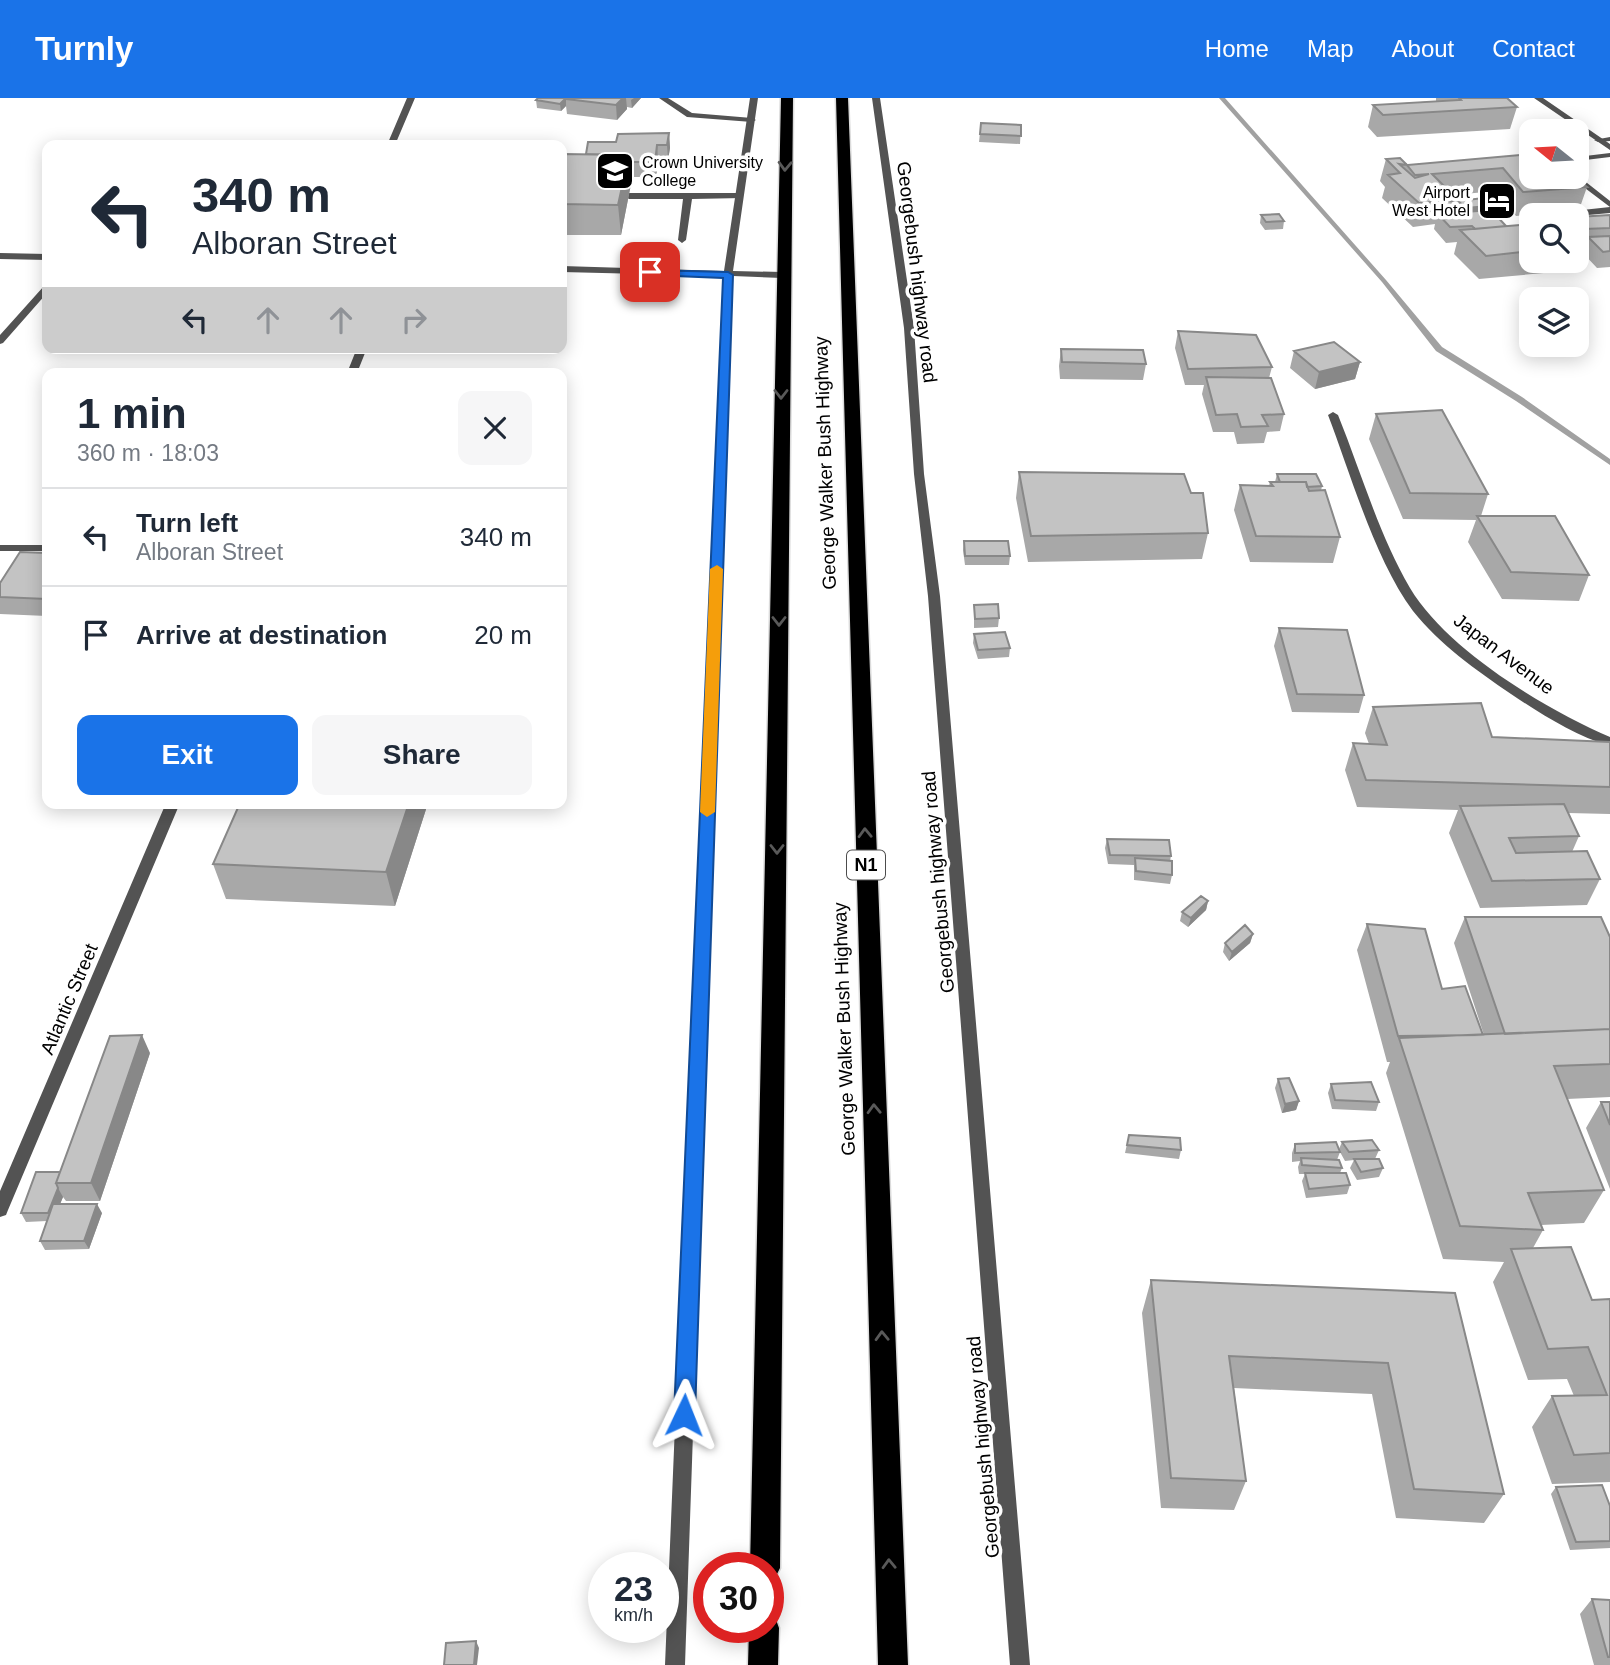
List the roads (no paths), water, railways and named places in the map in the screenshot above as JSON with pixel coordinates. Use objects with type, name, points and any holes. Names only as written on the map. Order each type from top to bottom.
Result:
[{"type":"highway","name":"George Walker Bush Highway","points":[[765,1552],[777,859],[782,275],[787,98]]},
{"type":"highway","name":"George Walker Bush Highway","points":[[842,98],[893,1665]]},
{"type":"highway","points":[[763,1665],[764,1643]]},
{"type":"street","points":[[393,140],[411,98]]},
{"type":"street","points":[[663,98],[690,115],[752,120]]},
{"type":"street","points":[[675,1665],[728,275],[754,98]]},
{"type":"street","name":"Georgebush highway road","points":[[876,98],[909,328],[919,474],[934,596],[1020,1665]]},
{"type":"street","points":[[1538,98],[1610,148]]},
{"type":"street","points":[[1598,140],[1610,139]]},
{"type":"street","points":[[1589,158],[1610,156]]},
{"type":"street","points":[[1589,188],[1610,205]]},
{"type":"street","points":[[682,240],[688,196]]},
{"type":"street","points":[[629,197],[740,196]]},
{"type":"street","points":[[1589,212],[1610,210]]},
{"type":"street","points":[[0,256],[42,257]]},
{"type":"street","points":[[567,269],[782,275]]},
{"type":"street","points":[[0,341],[42,294]]},
{"type":"street","name":"Japan Avenue","points":[[1333,415],[1405,589],[1427,617],[1481,666],[1556,716],[1610,742]]},
{"type":"street","points":[[0,548],[42,548]]},
{"type":"street","name":"Atlantic Street","points":[[0,1210],[170,809]]},
{"type":"waterway","points":[[1222,98],[1384,281],[1439,349],[1519,399],[1610,463]]},
{"type":"place","name":"Crown University College","points":[[615,171]]},
{"type":"place","name":"Airport West Hotel","points":[[1497,201]]}]
